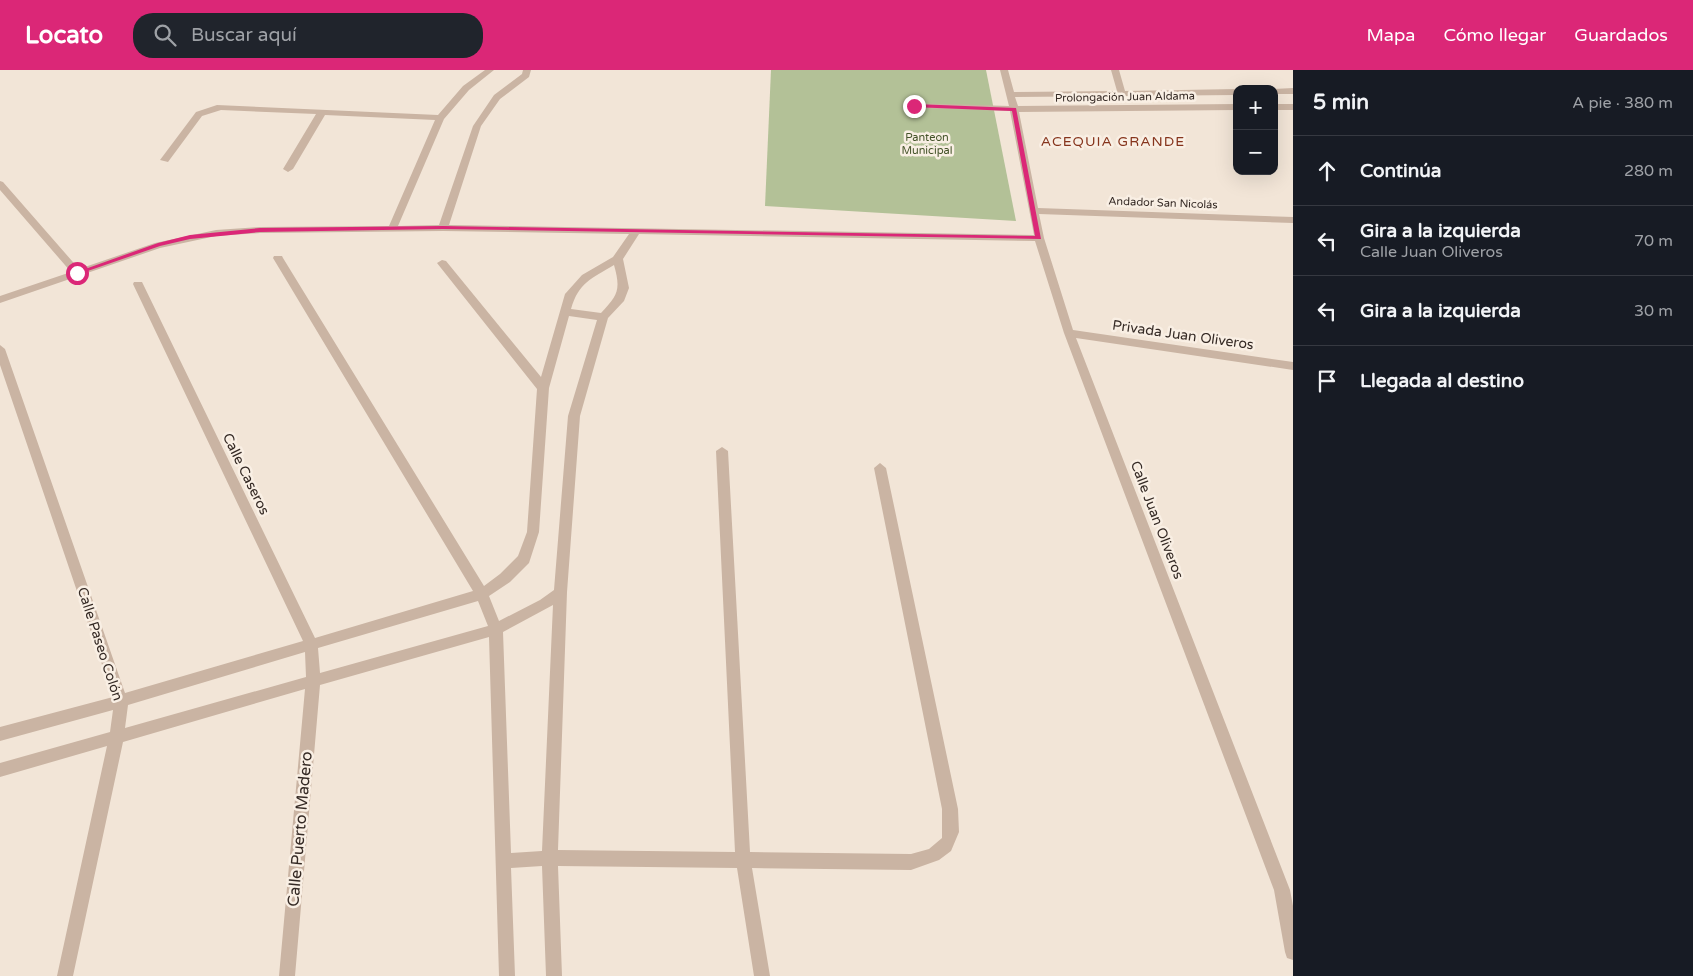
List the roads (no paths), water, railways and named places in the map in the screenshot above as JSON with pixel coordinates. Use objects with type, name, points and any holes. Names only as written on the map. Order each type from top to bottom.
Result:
[{"type":"street","points":[[393,227],[440,118],[466,88],[490,70]]},
{"type":"street","points":[[443,228],[477,126],[497,97],[526,75],[527,70]]},
{"type":"street","name":"Calle Juan Oliveros","points":[[1004,70],[1014,109],[1039,238],[1069,333],[1282,890],[1293,952]]},
{"type":"street","points":[[1115,70],[1120,92]]},
{"type":"street","name":"Prolongación Juan Aldama","points":[[1010,95],[1120,92],[1233,92]]},
{"type":"street","points":[[1278,92],[1293,92]]},
{"type":"street","name":"Prolongación Juan Aldama","points":[[914,106],[1014,109],[1233,107]]},
{"type":"street","points":[[166,160],[199,114],[220,107],[440,118]]},
{"type":"street","points":[[1278,107],[1293,107]]},
{"type":"street","points":[[288,169],[322,112]]},
{"type":"street","points":[[0,184],[77,273]]},
{"type":"street","name":"Andador San Nicolás","points":[[1033,211],[1293,220]]},
{"type":"street","points":[[0,300],[158,245],[216,234],[260,230],[393,227],[1039,238]]},
{"type":"street","points":[[0,734],[121,701],[482,594],[505,578],[524,559],[533,532],[543,388],[564,312],[575,286],[590,273],[618,258],[634,232]]},
{"type":"street","points":[[278,258],[482,594],[496,629],[507,976]]},
{"type":"street","points":[[554,976],[550,858],[560,592],[574,416],[603,317],[620,299],[624,288],[618,258]]},
{"type":"street","points":[[442,264],[543,388]]},
{"type":"street","name":"Calle Caseros","points":[[138,284],[311,644],[313,681]]},
{"type":"street","points":[[564,312],[603,317]]},
{"type":"street","name":"Privada Juan Oliveros","points":[[1069,333],[1293,366]]},
{"type":"street","name":"Calle Paseo Colón","points":[[0,349],[121,701],[118,736],[65,976]]},
{"type":"street","points":[[722,451],[743,859],[762,976]]},
{"type":"street","points":[[504,861],[550,858],[912,862],[939,852],[947,846],[951,839],[950,809],[880,468]]},
{"type":"street","points":[[0,770],[496,629],[545,604],[560,592]]},
{"type":"street","name":"Calle Puerto Madero","points":[[287,976],[313,681]]},
{"type":"district","name":"ACEQUIA GRANDE","points":[[1113,141]]},
{"type":"park label","name":"Panteon Municipal","points":[[927,143]]}]
